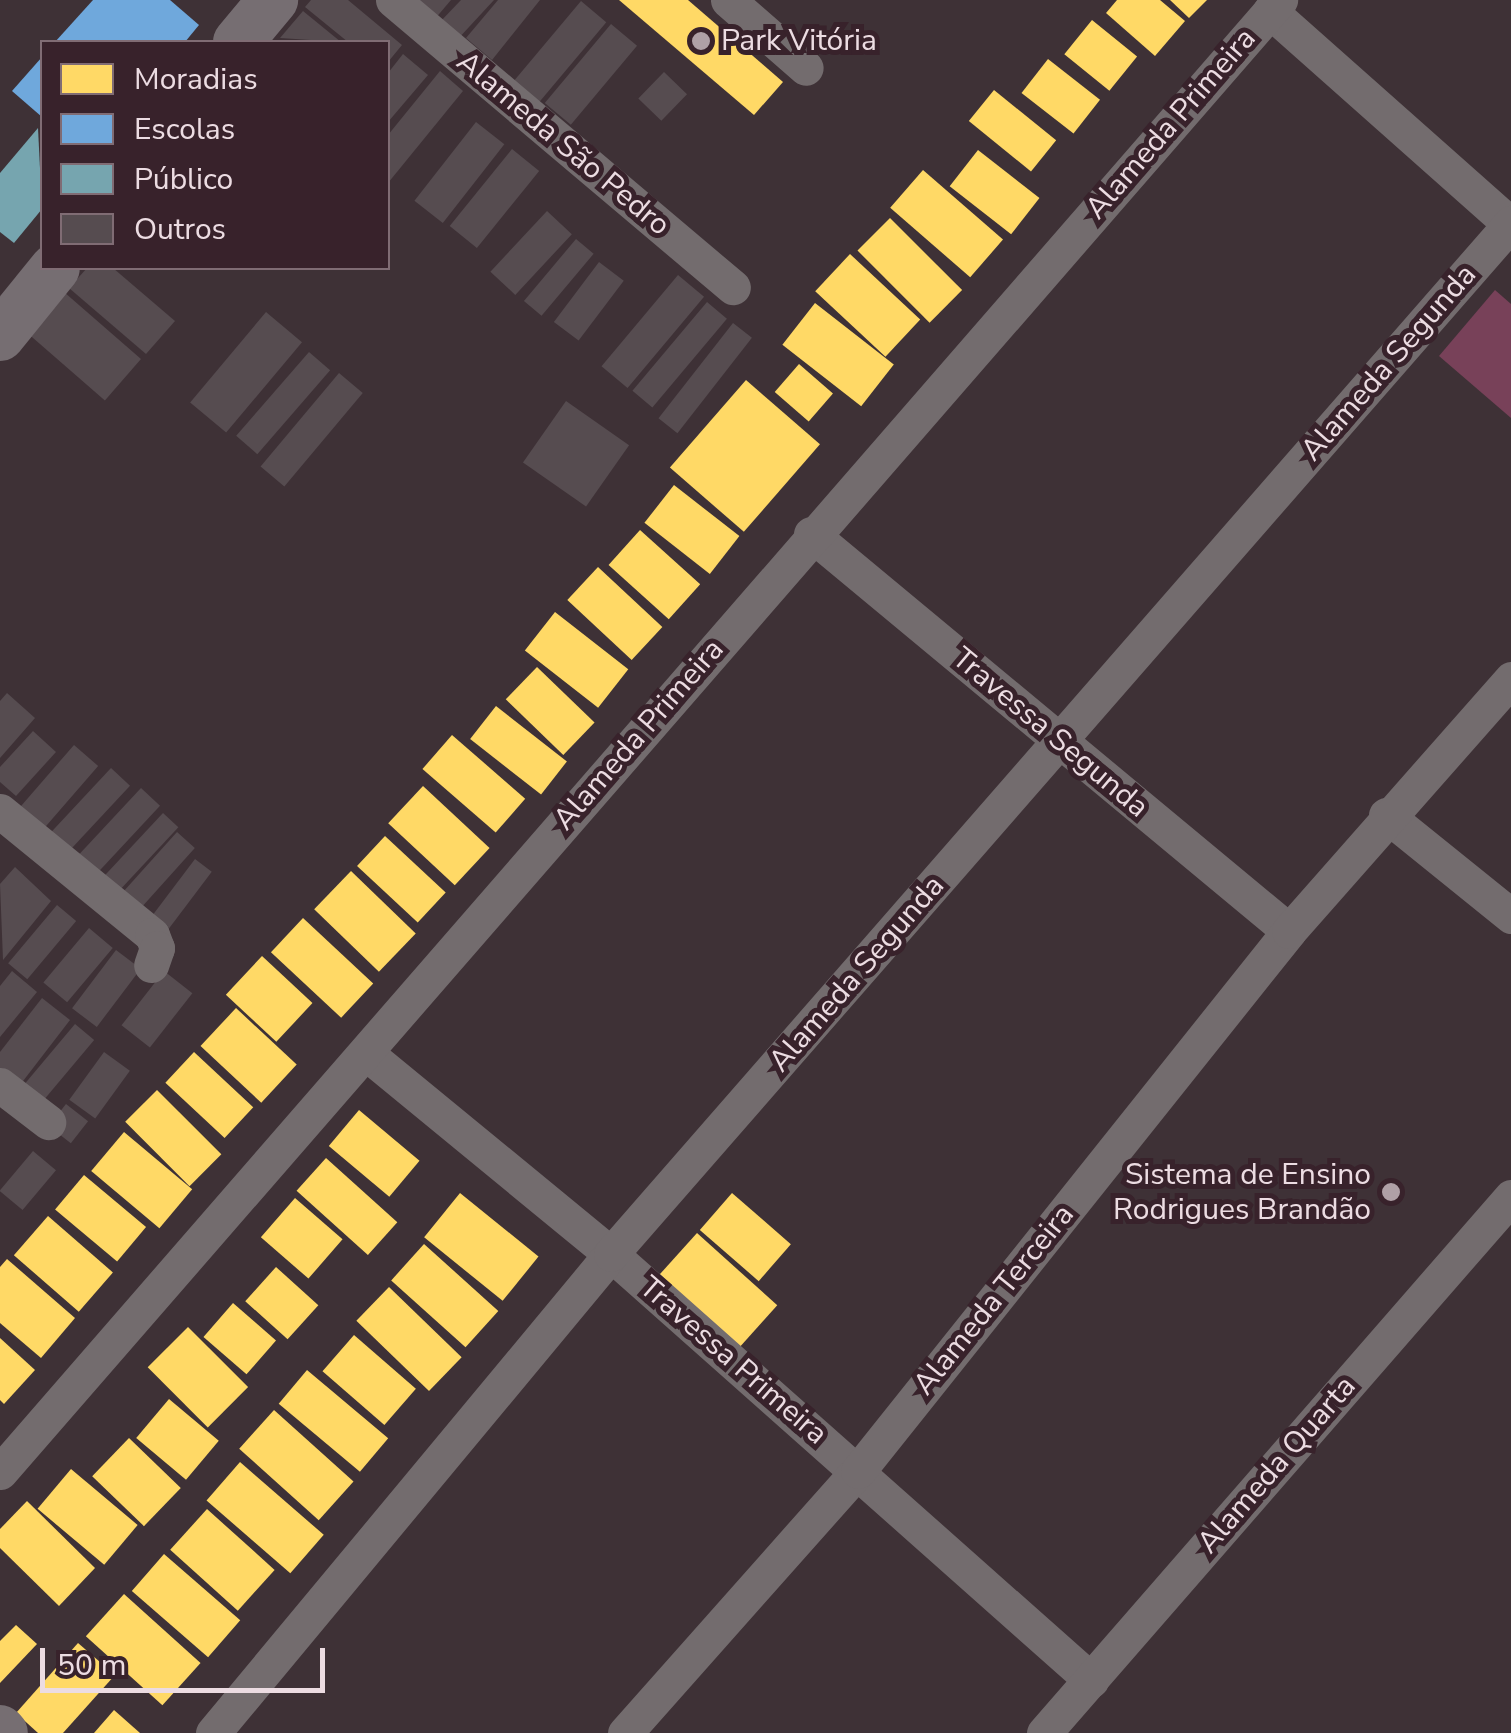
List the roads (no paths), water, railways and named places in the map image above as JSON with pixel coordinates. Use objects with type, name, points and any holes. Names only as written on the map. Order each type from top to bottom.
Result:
[{"type":"street","points":[[240,40],[273,0]]},
{"type":"street","name":"Alameda São Pedro","points":[[394,0],[733,287]]},
{"type":"street","points":[[728,0],[806,68]]},
{"type":"street","points":[[1275,6],[1510,223]]},
{"type":"street","name":"Alameda Primeira","points":[[0,1472],[811,534],[1275,6]]},
{"type":"street","name":"Alameda Segunda","points":[[213,1733],[611,1254],[1510,223]]},
{"type":"street","points":[[6,315],[53,270]]},
{"type":"street","name":"Travessa Segunda","points":[[811,534],[1289,931]]},
{"type":"street","name":"Alameda Terceira","points":[[625,1733],[858,1470],[1289,931],[1386,815],[1511,679]]},
{"type":"street","points":[[0,812],[152,934],[158,948],[151,965]]},
{"type":"street","points":[[1386,815],[1511,916]]},
{"type":"street","name":"Travessa Primeira","points":[[366,1053],[611,1254],[1090,1680]]},
{"type":"street","points":[[0,1085],[48,1122]]},
{"type":"street","name":"Alameda Quarta","points":[[1044,1733],[1511,1198]]},
{"type":"place","name":"Park Vitória","points":[[701,41]]},
{"type":"place","name":"Sistema de Ensino Rodrigues Brandão","points":[[1391,1192]]}]
